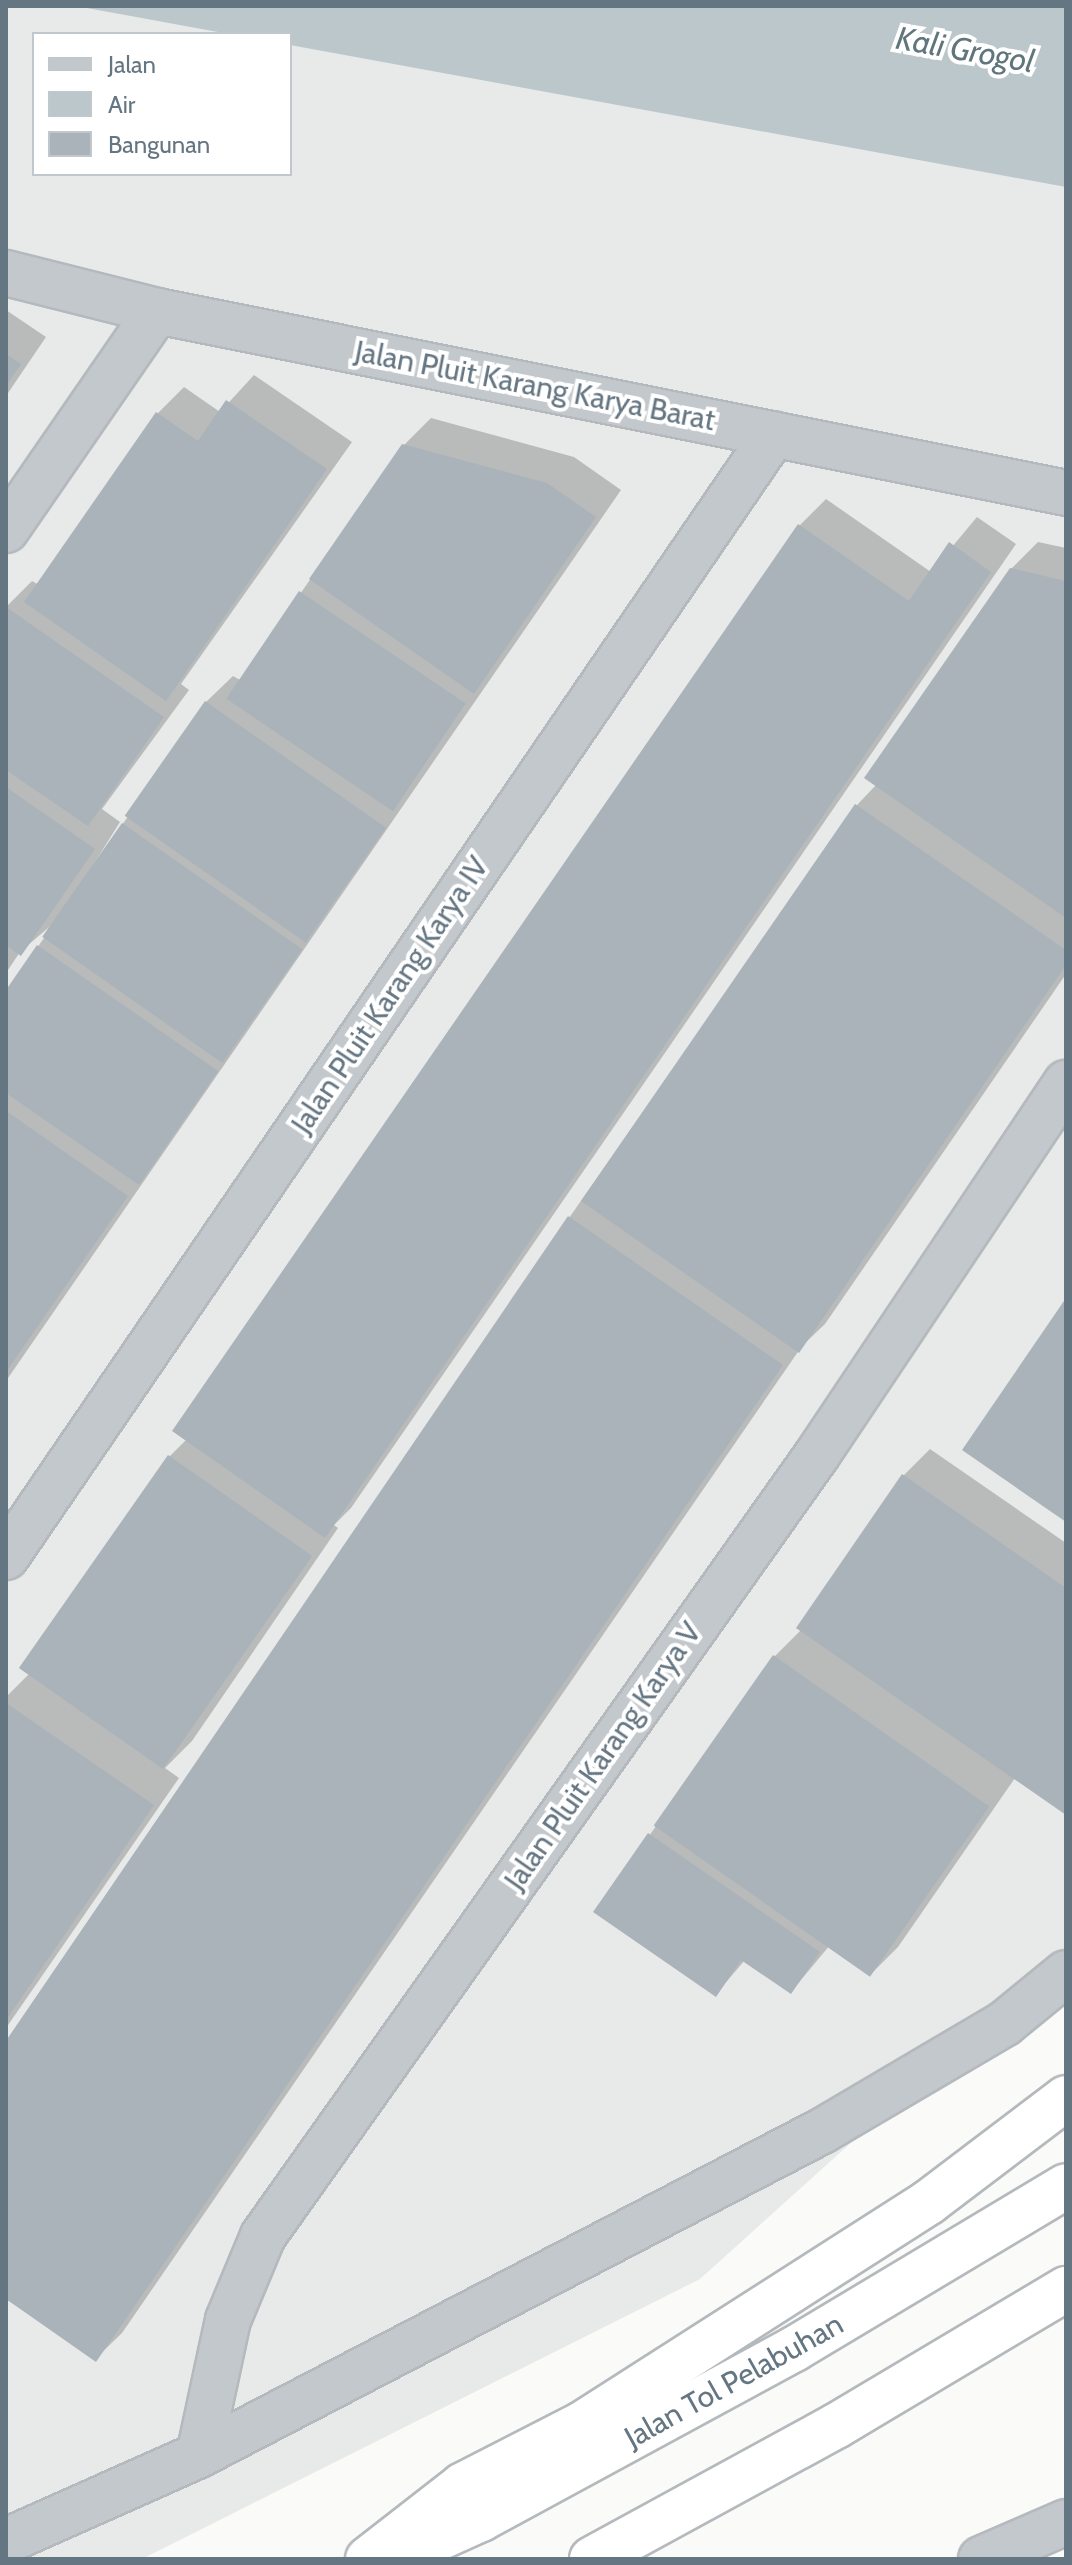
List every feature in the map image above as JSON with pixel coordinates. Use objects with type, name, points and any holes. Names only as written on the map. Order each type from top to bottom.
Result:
[{"type":"highway","points":[[368,2559],[463,2485],[582,2424],[929,2202],[1066,2098]]},
{"type":"highway","name":"Jalan Tol Pelabuhan","points":[[393,2559],[481,2519],[794,2349],[1066,2186]]},
{"type":"highway","points":[[592,2559],[836,2426],[1066,2289]]},
{"type":"street","name":"Jalan Pluit Karang Karya Barat","points":[[6,273],[157,311],[1066,493]]},
{"type":"street","points":[[6,530],[157,311]]},
{"type":"street","name":"Jalan Pluit Karang Karya IV","points":[[6,1557],[774,434]]},
{"type":"street","name":"Jalan Pluit Karang Karya V","points":[[199,2455],[228,2320],[263,2236],[817,1455],[1066,1083]]},
{"type":"street","points":[[6,2541],[199,2455],[822,2131],[1005,2023],[1066,1973]]},
{"type":"street","points":[[981,2559],[1066,2522]]},
{"type":"shaded area","points":[[6,6],[1066,6],[1066,1949],[700,2279],[142,2559],[6,2559]]},
{"type":"water","name":"Kali Grogol","points":[[76,6],[1066,6],[1066,187],[292,45],[292,32],[218,32]]},
{"type":"building","points":[[6,354],[21,364],[6,386]]},
{"type":"building","points":[[226,400],[327,469],[166,701],[24,602],[156,412],[198,441]]},
{"type":"building","points":[[402,444],[547,483],[596,517],[474,694],[309,579]]},
{"type":"building","points":[[798,524],[909,601],[949,542],[991,572],[325,1538],[172,1431]]},
{"type":"building","points":[[1010,568],[1066,581],[1066,918],[864,778]]},
{"type":"building","points":[[299,591],[466,703],[393,811],[226,699]]},
{"type":"building","points":[[6,607],[164,717],[88,826],[6,770]]},
{"type":"building","points":[[205,701],[386,828],[306,942],[125,816]]},
{"type":"building","points":[[6,787],[95,849],[21,956],[6,945]]},
{"type":"building","points":[[855,804],[1066,950],[1066,965],[799,1353],[581,1201]]},
{"type":"building","points":[[122,823],[302,949],[222,1063],[42,937]]},
{"type":"building","points":[[37,945],[218,1071],[139,1185],[6,1093],[6,990]]},
{"type":"building","points":[[6,1111],[128,1196],[6,1372]]},
{"type":"building","points":[[568,1216],[783,1365],[96,2362],[6,2299],[6,2041]]},
{"type":"building","points":[[1066,1298],[1066,1522],[962,1450]]},
{"type":"building","points":[[168,1455],[312,1556],[163,1769],[19,1668]]},
{"type":"building","points":[[902,1474],[1066,1588],[1066,1815],[796,1628]]},
{"type":"building","points":[[773,1655],[989,1806],[870,1977],[654,1825]]},
{"type":"building","points":[[6,1703],[154,1805],[6,2020]]},
{"type":"building","points":[[648,1833],[820,1952],[791,1994],[741,1960],[716,1997],[593,1912]]}]
